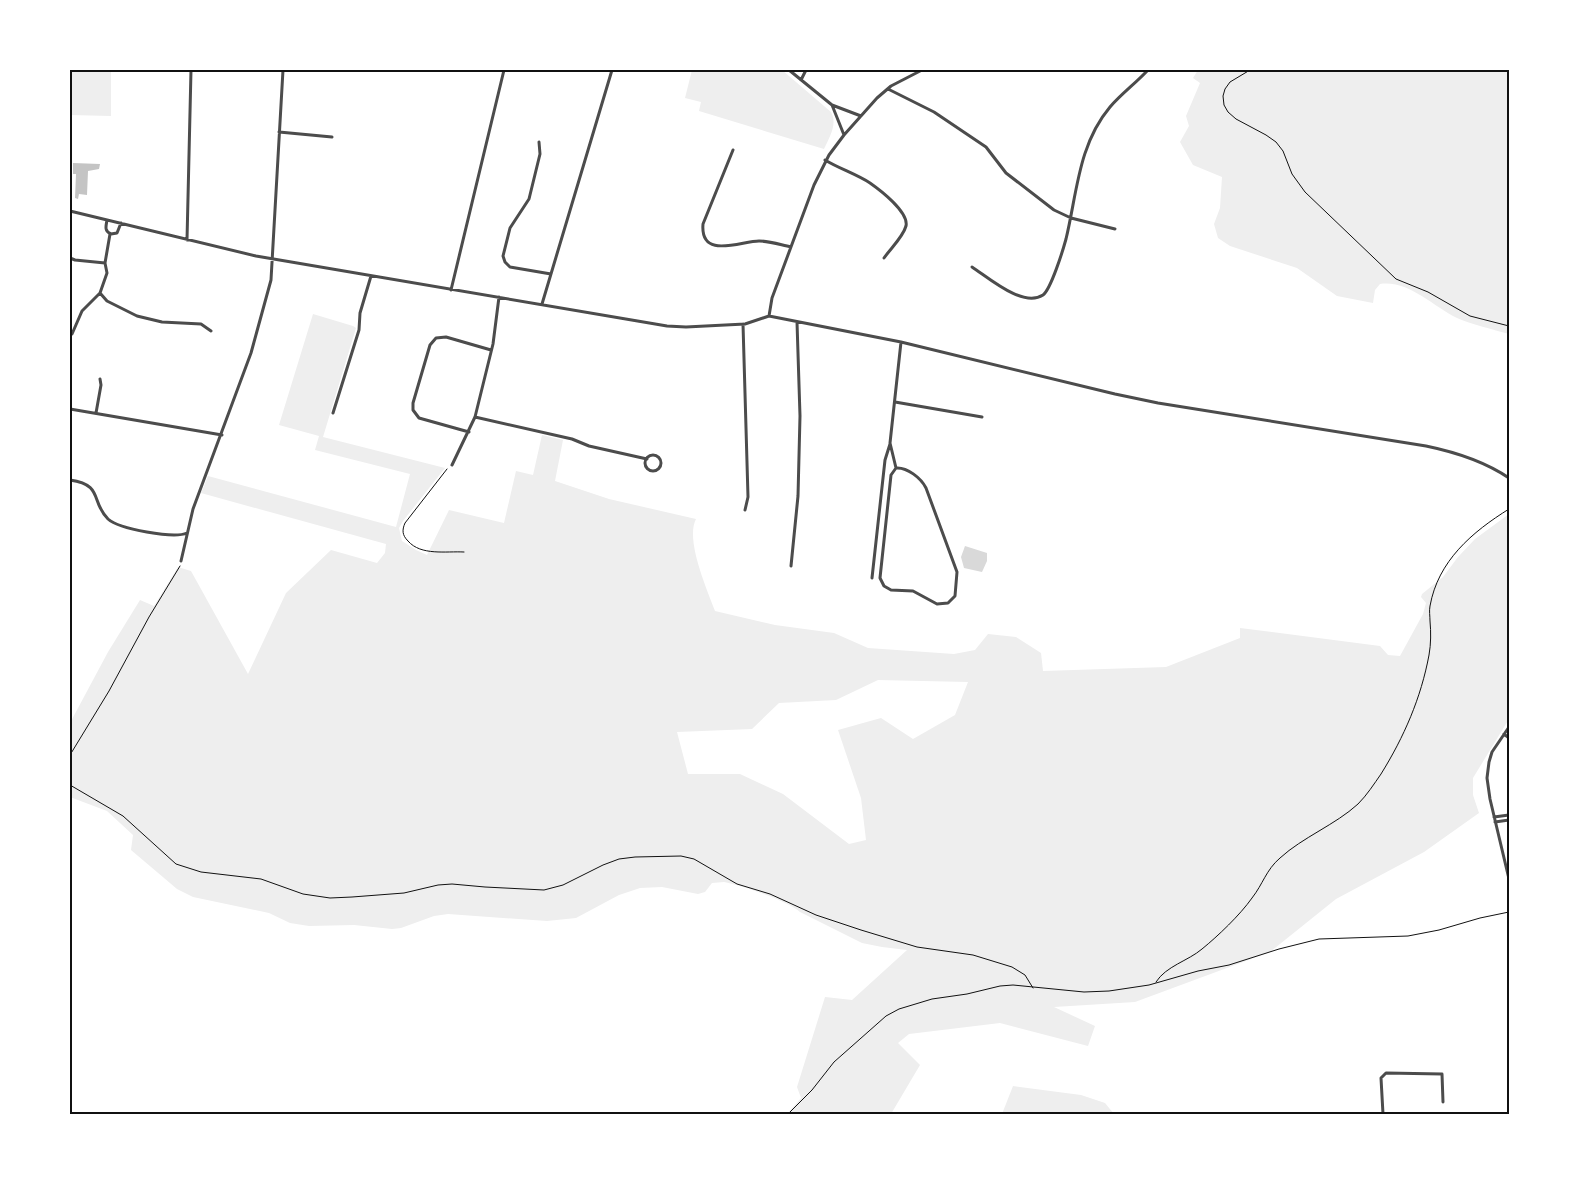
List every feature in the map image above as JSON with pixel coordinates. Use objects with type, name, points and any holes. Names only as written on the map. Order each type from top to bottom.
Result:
[{"type":"street","points":[[187,240],[191,70]]},
{"type":"street","points":[[180,561],[198,495],[242,380],[256,338],[269,288],[273,259],[283,70]]},
{"type":"street","points":[[452,290],[504,70]]},
{"type":"street","points":[[542,304],[612,70]]},
{"type":"street","points":[[789,70],[832,105],[861,116]]},
{"type":"street","points":[[801,80],[806,70]]},
{"type":"street","points":[[769,316],[772,298],[816,178],[825,160],[844,135],[877,98],[888,89],[922,70]]},
{"type":"street","points":[[972,268],[1014,295],[1026,299],[1042,295],[1047,290],[1061,257],[1071,218],[1079,171],[1088,142],[1109,108],[1148,70]]},
{"type":"street","points":[[888,89],[934,112],[960,128],[986,147],[1006,173],[1054,210],[1071,218],[1115,229]]},
{"type":"street","points":[[832,105],[844,135]]},
{"type":"street","points":[[279,132],[332,137]]},
{"type":"street","points":[[539,142],[540,154],[529,199],[510,228],[502,256],[510,267],[551,274]]},
{"type":"street","points":[[733,150],[703,224],[705,236],[710,242],[718,246],[761,241],[791,247]]},
{"type":"street","points":[[825,160],[870,183],[890,198],[904,216],[906,223],[904,230],[884,258]]},
{"type":"street","points":[[70,211],[273,259],[672,327],[743,324],[769,316],[901,342],[1158,403],[1426,446],[1480,462],[1509,478]]},
{"type":"street","points":[[72,334],[82,311],[100,293],[107,273],[105,263],[110,234],[106,228],[107,220]]},
{"type":"street","points":[[110,234],[117,233],[121,223]]},
{"type":"street","points":[[70,258],[105,263]]},
{"type":"street","points":[[333,414],[359,330],[359,316],[371,276]]},
{"type":"street","points":[[100,293],[107,301],[137,316],[162,322],[201,324],[211,331]]},
{"type":"street","points":[[452,465],[475,417],[491,350],[499,297]]},
{"type":"street","points":[[791,566],[798,496],[800,416],[797,322]]},
{"type":"street","points":[[743,324],[748,497],[745,510]]},
{"type":"street","points":[[469,432],[419,418],[414,413],[413,403],[430,346],[436,338],[446,337],[491,350]]},
{"type":"street","points":[[872,578],[901,342]]},
{"type":"street","points":[[96,413],[101,385],[100,379]]},
{"type":"street","points":[[895,402],[982,416]]},
{"type":"street","points":[[70,409],[222,435]]},
{"type":"street","points":[[475,417],[572,439],[589,446],[647,459],[653,455],[658,456],[661,463],[660,468],[654,471],[649,470],[645,464],[647,459]]},
{"type":"street","points":[[890,443],[896,468],[891,475],[880,574],[882,582],[892,590],[913,590],[937,604],[948,603],[954,596],[956,572],[926,488],[918,477],[896,468]]},
{"type":"street","points":[[70,480],[83,482],[91,488],[104,515],[116,524],[126,528],[174,535],[187,533]]},
{"type":"street","points":[[1509,727],[1492,752],[1488,768],[1488,792],[1509,879]]},
{"type":"street","points":[[1504,734],[1509,738]]},
{"type":"street","points":[[1494,817],[1509,815]]},
{"type":"street","points":[[1495,822],[1509,820]]},
{"type":"street","points":[[1383,1114],[1381,1078],[1386,1073],[1442,1074],[1443,1102]]},
{"type":"path","points":[[1250,70],[1230,82],[1223,96],[1224,104],[1228,112],[1236,119],[1276,142],[1283,151],[1297,183],[1311,199],[1396,279],[1428,292],[1470,316],[1509,326]]},
{"type":"path","points":[[452,465],[441,475],[415,509],[405,523],[403,531],[409,542],[421,549],[464,552]]},
{"type":"path","points":[[1156,983],[1162,975],[1194,955],[1214,938],[1252,898],[1266,874],[1279,858],[1358,804],[1375,782],[1400,740],[1420,693],[1430,649],[1429,607],[1438,581],[1451,558],[1470,538],[1509,509]]},
{"type":"path","points":[[70,755],[109,691],[153,610],[179,569],[180,561]]},
{"type":"path","points":[[70,785],[123,816],[166,857],[181,867],[201,872],[260,879],[303,894],[330,898],[352,897],[404,893],[438,885],[452,884],[544,890],[563,885],[618,859],[681,856],[694,859],[737,884],[770,894],[816,915],[917,947],[973,955],[1012,968],[1025,975],[1032,988]]},
{"type":"path","points":[[788,1114],[812,1090],[834,1062],[886,1016],[899,1009],[932,999],[1013,985],[1101,992],[1156,983],[1193,972],[1229,965],[1319,939],[1408,936],[1440,930],[1486,916],[1509,912]]},
{"type":"shaded area","points":[[70,70],[111,70],[111,116],[70,115]]},
{"type":"shaded area","points":[[692,70],[782,70],[831,112],[834,121],[824,149],[699,111],[701,102],[685,98]]},
{"type":"shaded area","points":[[1198,70],[1509,70],[1509,334],[1457,318],[1420,295],[1401,286],[1380,284],[1375,290],[1373,303],[1337,296],[1297,268],[1230,246],[1218,238],[1214,224],[1220,208],[1222,177],[1193,165],[1180,142],[1189,126],[1186,116],[1200,83],[1193,78]]},
{"type":"shaded area","points":[[313,314],[353,326],[356,328],[323,437],[445,468],[399,528],[402,541],[416,550],[427,555],[449,510],[504,523],[516,471],[533,475],[542,435],[563,440],[555,481],[609,499],[696,519],[693,528],[695,552],[715,611],[775,625],[834,633],[868,648],[954,654],[975,650],[988,634],[1016,637],[1041,653],[1043,671],[1166,667],[1240,638],[1240,628],[1380,646],[1388,655],[1400,656],[1423,614],[1426,603],[1421,597],[1422,594],[1443,577],[1475,539],[1509,514],[1509,719],[1473,778],[1473,795],[1479,813],[1424,852],[1336,899],[1270,952],[1135,1002],[1054,1007],[1095,1026],[1088,1046],[1000,1023],[909,1034],[898,1043],[920,1065],[891,1114],[787,1114],[801,1098],[797,1087],[825,997],[852,1000],[907,950],[862,943],[775,898],[724,882],[712,883],[705,892],[698,894],[662,887],[640,888],[619,895],[576,918],[547,921],[448,914],[434,916],[401,928],[392,929],[354,925],[309,926],[290,923],[269,913],[193,897],[177,889],[131,850],[133,835],[107,811],[70,797],[70,723],[108,652],[140,600],[154,606],[178,567],[191,571],[248,674],[286,593],[331,550],[377,563],[385,553],[386,544],[201,493],[208,476],[396,527],[410,474],[315,450],[319,436],[279,425]],"holes":[[[878,680],[968,682],[955,715],[913,739],[881,718],[838,730],[861,798],[866,840],[849,844],[783,794],[740,774],[688,774],[677,732],[752,729],[779,703],[836,700]]]},
{"type":"shaded area","points":[[965,546],[987,553],[987,561],[982,572],[964,568],[961,557]]},
{"type":"shaded area","points":[[1013,1086],[1081,1095],[1105,1103],[1114,1114],[1002,1114]]},
{"type":"building","points":[[73,163],[100,164],[99,169],[88,171],[87,195],[79,194],[78,199],[75,198],[76,174],[73,174]]}]
